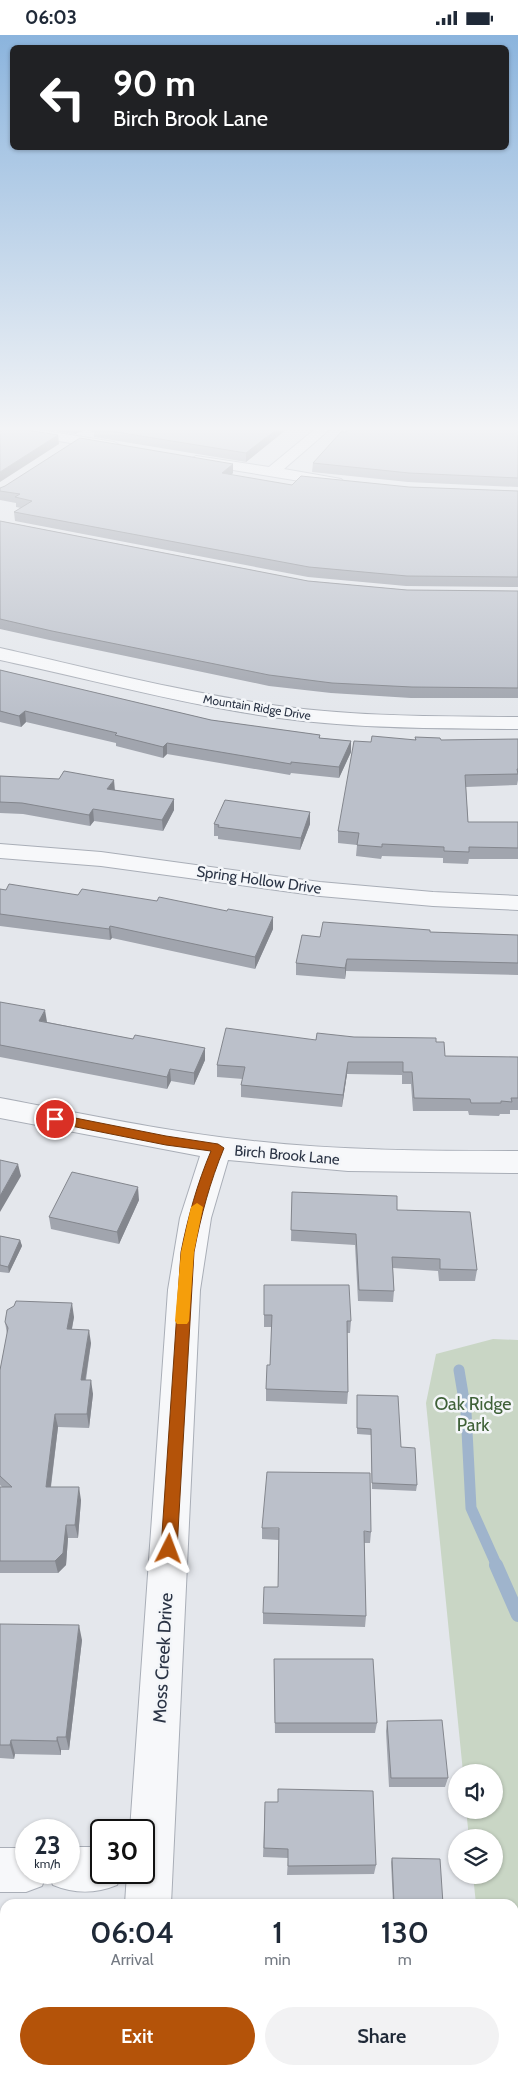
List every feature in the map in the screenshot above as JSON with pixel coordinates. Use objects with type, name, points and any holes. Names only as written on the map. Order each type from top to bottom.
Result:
[{"type":"street","name":"Mountain Ridge Drive","points":[[0,654],[203,699],[280,712],[369,721],[518,723]]},
{"type":"street","name":"Spring Hollow Drive","points":[[0,851],[101,859],[320,889],[434,899],[518,903]]},
{"type":"street","name":"Birch Brook Lane","points":[[0,1107],[166,1141],[291,1156],[387,1162],[518,1162]]},
{"type":"street","name":"Moss Creek Drive","points":[[151,1819],[184,1290],[195,1214],[205,1180],[218,1148]]},
{"type":"street","points":[[0,1870],[15,1870]]},
{"type":"green space","name":"Oak Ridge Park","points":[[493,1339],[518,1340],[518,1899],[475,1899],[474,1884],[503,1884],[503,1829],[468,1829],[467,1819],[503,1819],[503,1764],[462,1764],[426,1403],[436,1354]]},
{"type":"building","points":[[0,524],[16,524],[308,581],[407,590],[518,591],[518,688],[412,687],[332,683],[269,675],[0,619]]},
{"type":"building","points":[[79,524],[518,524],[518,577],[407,576],[309,567]]},
{"type":"building","points":[[0,670],[211,720],[320,735],[319,738],[351,741],[339,767],[291,762],[291,764],[167,743],[163,747],[115,735],[117,733],[25,711],[19,716],[0,711]]},
{"type":"building","points":[[372,736],[416,740],[415,737],[440,738],[441,740],[518,739],[518,774],[465,775],[468,822],[518,822],[518,848],[469,847],[469,852],[444,851],[444,847],[382,844],[382,847],[357,845],[359,833],[338,831],[354,741],[371,742]]},
{"type":"building","points":[[64,771],[114,780],[107,789],[174,799],[162,820],[93,809],[89,815],[22,803],[0,802],[0,776],[59,779]]},
{"type":"building","points":[[225,800],[310,812],[301,838],[218,827],[219,825],[214,824]]},
{"type":"building","points":[[9,884],[78,895],[82,889],[157,901],[159,897],[227,911],[228,909],[273,917],[255,957],[110,926],[109,929],[0,914],[0,889],[6,890]]},
{"type":"building","points":[[323,922],[430,930],[430,932],[518,935],[518,963],[347,959],[345,968],[296,963],[302,935],[320,937]]},
{"type":"building","points":[[0,1002],[45,1010],[39,1021],[133,1039],[135,1035],[205,1048],[194,1073],[170,1069],[167,1077],[0,1045]]},
{"type":"building","points":[[226,1028],[316,1040],[317,1033],[354,1037],[436,1038],[436,1042],[444,1042],[445,1056],[518,1057],[518,1098],[511,1098],[512,1102],[471,1103],[470,1099],[414,1098],[412,1072],[403,1072],[403,1062],[348,1062],[343,1095],[241,1085],[245,1067],[217,1065]]},
{"type":"building","points":[[0,1160],[18,1164],[0,1196]]},
{"type":"building","points":[[72,1172],[138,1187],[117,1232],[49,1217]]},
{"type":"building","points":[[292,1192],[397,1196],[397,1210],[470,1212],[477,1270],[440,1269],[440,1259],[392,1257],[394,1291],[359,1290],[356,1234],[291,1230]]},
{"type":"building","points":[[0,1236],[20,1240],[8,1267],[0,1265]]},
{"type":"building","points":[[264,1285],[349,1285],[351,1321],[347,1321],[348,1392],[266,1389],[267,1365],[270,1365],[272,1315],[264,1315]]},
{"type":"building","points":[[16,1301],[72,1303],[67,1329],[89,1330],[81,1380],[91,1380],[87,1414],[55,1414],[46,1487],[79,1487],[75,1525],[66,1525],[63,1553],[55,1561],[0,1561],[0,1487],[12,1487],[0,1476],[0,1370],[8,1328],[5,1322],[7,1310],[14,1306]]},
{"type":"building","points":[[357,1395],[398,1396],[401,1447],[415,1448],[417,1485],[372,1483],[371,1429],[357,1428]]},
{"type":"building","points":[[267,1472],[370,1473],[371,1532],[364,1531],[366,1616],[263,1613],[264,1587],[278,1587],[279,1528],[262,1528]]},
{"type":"building","points":[[0,1624],[79,1625],[66,1737],[57,1737],[57,1741],[11,1740],[10,1745],[0,1745]]},
{"type":"building","points":[[274,1659],[373,1659],[377,1723],[275,1723]]},
{"type":"building","points":[[442,1720],[448,1778],[391,1778],[387,1721]]},
{"type":"building","points":[[278,1789],[373,1791],[376,1865],[288,1866],[288,1849],[264,1848],[265,1802],[278,1802]]},
{"type":"building","points":[[392,1858],[440,1859],[443,1899],[394,1899]]},
{"type":"waterway","points":[[459,1370],[466,1412],[471,1508],[497,1566]]},
{"type":"waterway","points":[[496,1565],[518,1615]]},
{"type":"slow traffic","points":[[182,1321],[188,1252],[197,1207]]},
{"type":"route","points":[[55,1119],[166,1141],[218,1148],[205,1180],[195,1214],[188,1252],[184,1290],[169,1549]]}]
